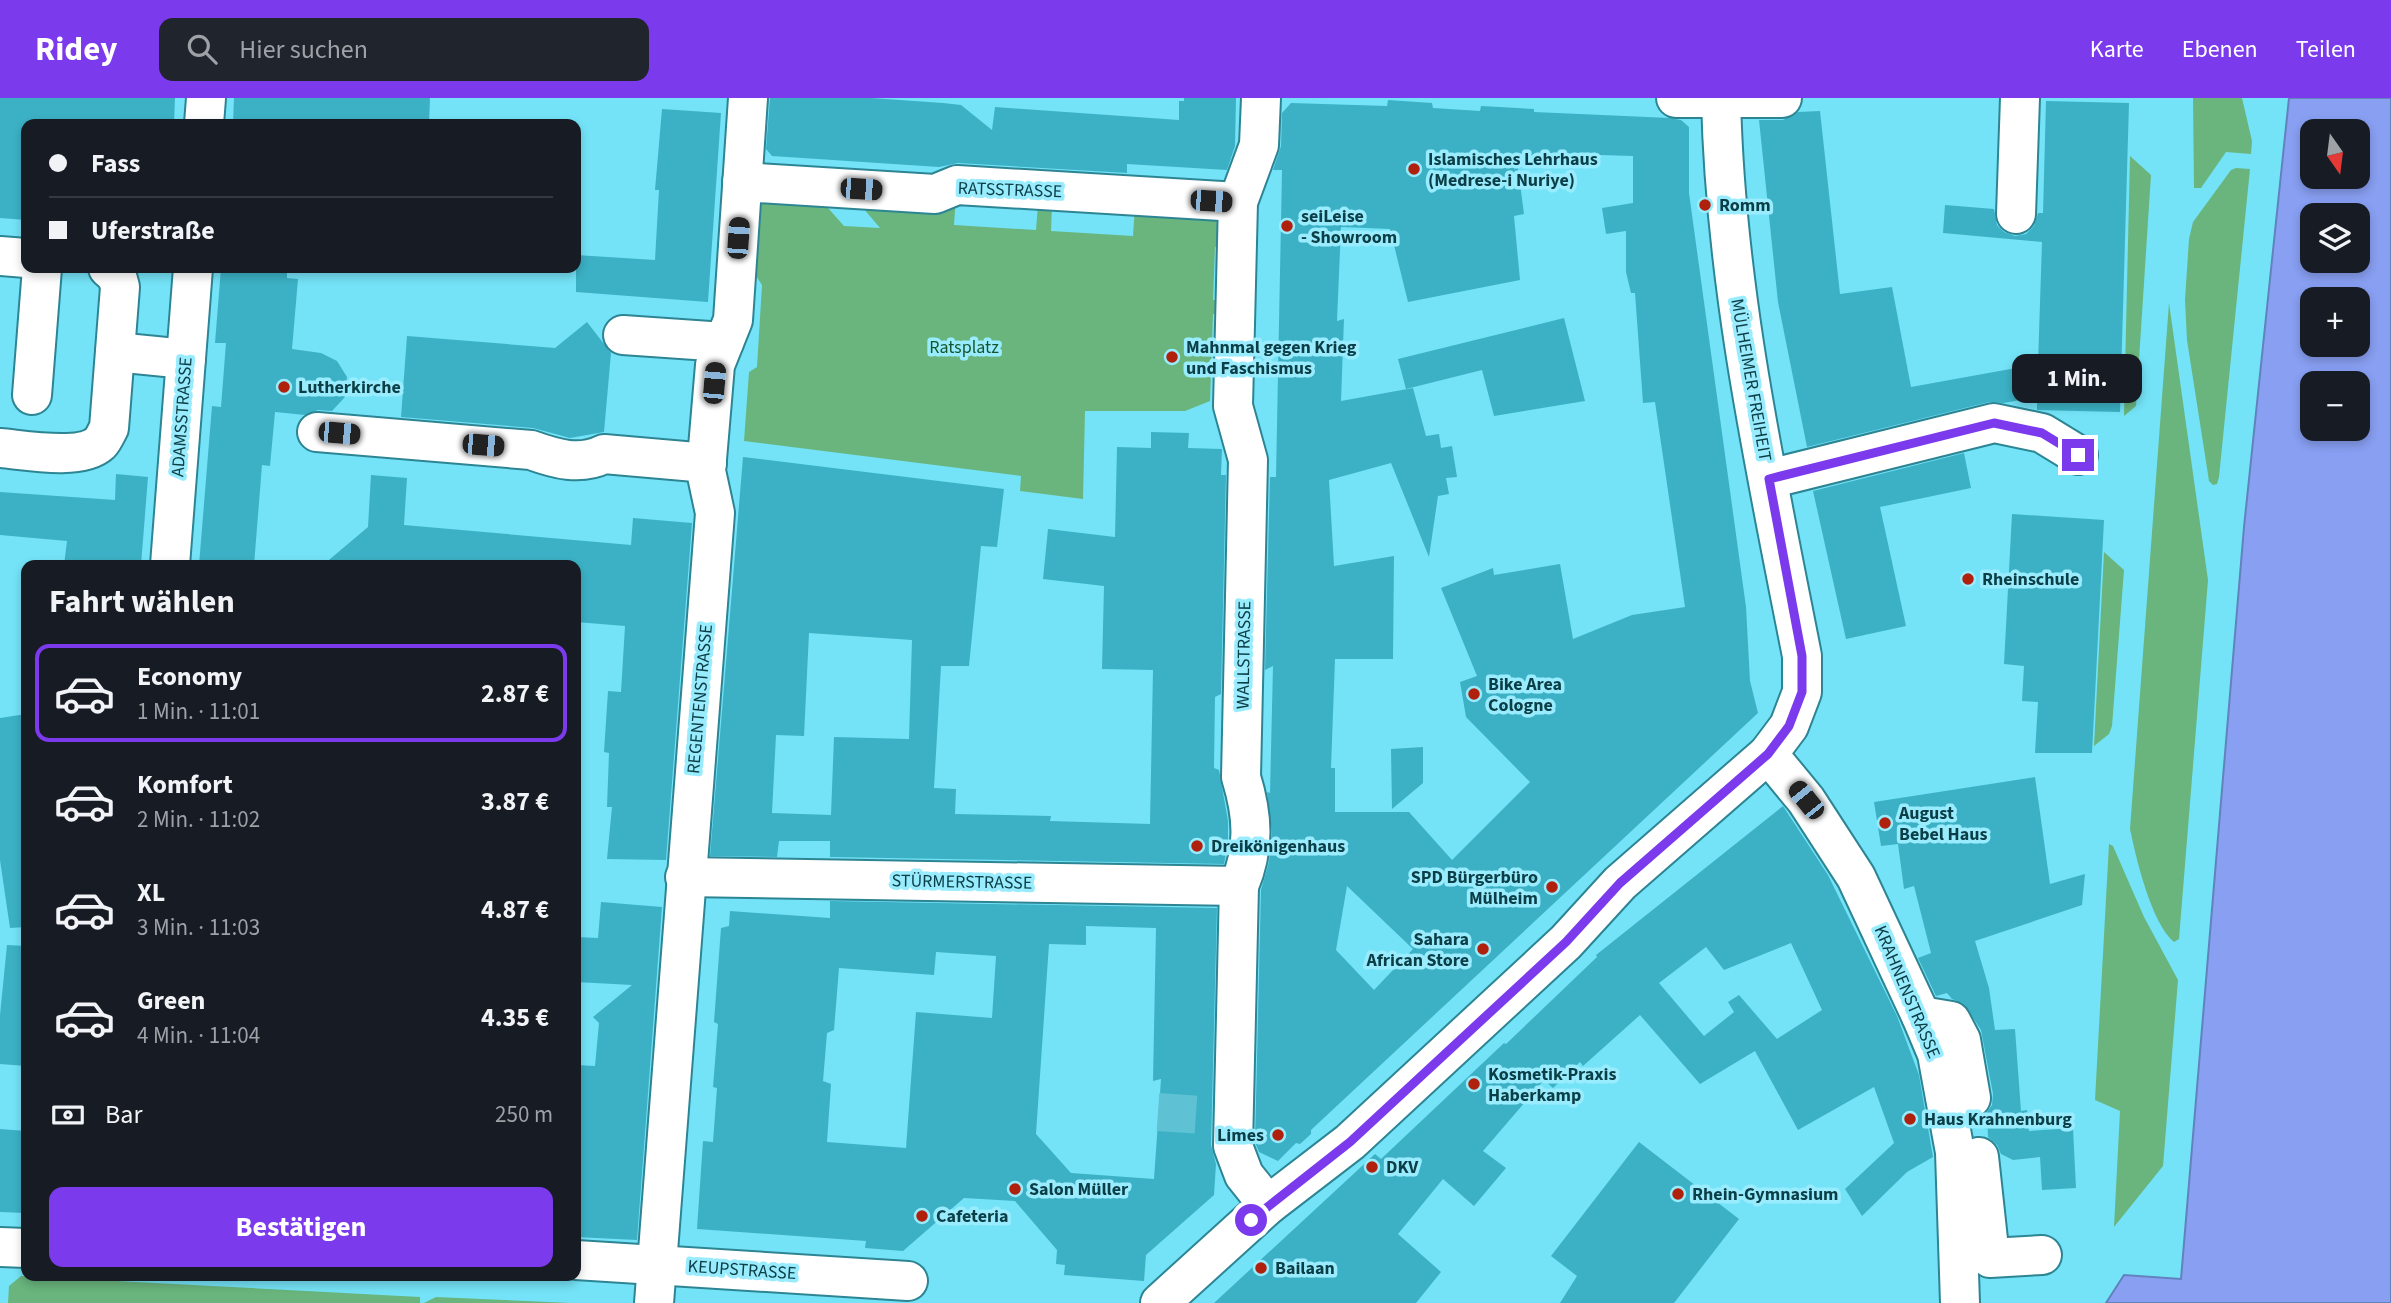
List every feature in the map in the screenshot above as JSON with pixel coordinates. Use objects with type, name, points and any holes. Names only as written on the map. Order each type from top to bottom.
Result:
[{"type":"street","points":[[204,119],[206,98]]},
{"type":"street","name":"WALLSTRASSE","points":[[1261,98],[1259,145],[1238,202],[1233,406],[1248,460],[1241,777],[1251,808],[1250,861],[1239,886],[1228,1126],[1244,1175],[1268,1205]]},
{"type":"street","points":[[1676,98],[1782,98]]},
{"type":"street","points":[[2016,214],[2021,98]]},
{"type":"street","name":"REGENTENSTRASSE","points":[[653,1303],[715,513],[707,463],[715,365],[733,320],[742,182],[738,99]]},
{"type":"street","name":"MÜLHEIMER FREIHEIT","points":[[1160,1303],[1268,1205],[1350,1142],[1566,942],[1620,883],[1768,754],[1789,726],[1802,692],[1802,656],[1736,290],[1724,200],[1721,99]]},
{"type":"street","name":"RATSSTRASSE","points":[[742,182],[935,194],[957,185],[1238,202]]},
{"type":"street","points":[[0,256],[21,258]]},
{"type":"street","points":[[33,394],[42,273]]},
{"type":"street","points":[[0,448],[69,453],[99,444],[109,428],[120,287],[114,273]]},
{"type":"street","name":"ADAMSSTRASSE","points":[[170,560],[193,273]]},
{"type":"street","points":[[623,335],[724,342]]},
{"type":"street","points":[[115,352],[186,359]]},
{"type":"street","points":[[1769,479],[1994,423],[2042,433],[2078,455]]},
{"type":"street","points":[[317,432],[531,450],[552,458],[589,461],[604,454],[707,463]]},
{"type":"street","name":"KRAHNENSTRASSE","points":[[1768,754],[1806,800],[1856,877],[1922,1016],[1937,1054],[1955,1152],[1960,1303]]},
{"type":"street","name":"STÜRMERSTRASSE","points":[[685,877],[1239,886]]},
{"type":"street","points":[[1922,1016],[1951,1021],[1961,1040],[1975,1124],[1990,1258],[2042,1255]]},
{"type":"street","points":[[0,1247],[21,1248]]},
{"type":"street","name":"KEUPSTRASSE","points":[[581,1260],[908,1281]]},
{"type":"green space","points":[[2193,98],[2242,98],[2252,141],[2251,154],[2226,152],[2201,188],[2194,188]]},
{"type":"green space","points":[[2130,156],[2151,175],[2136,406],[2124,416]]},
{"type":"green space","points":[[2250,169],[2219,477],[2217,484],[2213,485],[2209,481],[2187,340],[2185,300],[2189,239],[2193,222],[2231,170]]},
{"type":"green space","name":"Ratsplatz","points":[[762,196],[821,200],[844,226],[880,228],[858,202],[956,196],[954,225],[1036,230],[1038,205],[1052,206],[1051,231],[1133,236],[1135,207],[1207,211],[1228,232],[1227,247],[1215,247],[1213,300],[1225,301],[1225,314],[1213,314],[1210,401],[1185,411],[1085,411],[1083,499],[1020,491],[1021,476],[744,441],[749,372],[757,367],[762,285],[756,276]]},
{"type":"green space","points":[[2169,303],[2208,580],[2179,939],[2174,942],[2158,920],[2152,906],[2140,872],[2130,829]]},
{"type":"green space","points":[[2104,552],[2124,570],[2112,726],[2109,734],[2094,746]]},
{"type":"green space","points":[[2109,844],[2113,846],[2144,917],[2178,980],[2163,1166],[2114,1227],[2120,1111],[2095,1100]]},
{"type":"green space","points":[[21,1276],[21,1281],[116,1281],[420,1297],[420,1303],[8,1303],[9,1286]]},
{"type":"green space","points":[[436,1297],[571,1303],[424,1303]]},
{"type":"water","points":[[2289,98],[2391,98],[2391,1303],[2106,1303],[2124,1275],[2181,1279],[2244,527]]},
{"type":"building","points":[[0,98],[175,98],[174,119],[21,119],[21,220],[0,218]]},
{"type":"building","points":[[234,98],[430,98],[429,119],[233,119]]},
{"type":"building","points":[[770,98],[871,98],[961,105],[992,130],[995,107],[1179,120],[1179,101],[1184,101],[1184,98],[1236,98],[1235,146],[1227,170],[1127,164],[1127,173],[958,163],[939,167],[772,156],[766,149]]},
{"type":"building","points":[[1388,100],[1432,103],[1433,108],[1480,111],[1481,106],[1534,109],[1534,112],[1670,118],[1681,120],[1689,127],[1689,193],[1746,607],[1750,681],[1758,713],[1311,1130],[1311,1134],[1300,1144],[1296,1143],[1278,1161],[1259,1152],[1255,1142],[1261,890],[1269,862],[1272,833],[1267,792],[1270,793],[1273,666],[1265,670],[1270,477],[1276,477],[1282,170],[1273,170],[1281,146],[1282,113],[1291,103],[1387,106]],"holes":[[[1568,154],[1633,156],[1633,203],[1602,208],[1606,234],[1626,231],[1626,272],[1631,293],[1635,293],[1643,403],[1655,402],[1685,607],[1632,615],[1573,639],[1560,564],[1494,575],[1493,568],[1441,588],[1477,676],[1460,682],[1466,717],[1530,782],[1452,860],[1409,812],[1335,812],[1335,768],[1331,768],[1335,659],[1393,659],[1394,556],[1334,566],[1329,480],[1391,463],[1429,557],[1438,496],[1449,494],[1446,478],[1457,477],[1452,446],[1441,448],[1439,434],[1426,436],[1413,388],[1341,401],[1344,319],[1337,321],[1341,227],[1390,229],[1408,302],[1520,280],[1514,216],[1524,214],[1517,161],[1568,163]],[[1347,886],[1413,949],[1374,990],[1336,950]]]},
{"type":"building","points":[[2046,101],[2129,103],[2120,412],[2037,410],[2037,397],[2004,403],[1989,402],[1807,447],[1778,302],[1759,120],[1783,120],[1798,112],[1820,111],[1840,294],[1892,287],[1911,387],[2038,364],[2042,242],[1943,233],[1945,205],[1994,209],[1997,225],[2004,232],[2015,236],[2026,234],[2034,226],[2038,213],[2043,213]]},
{"type":"building","points":[[662,109],[721,113],[708,302],[576,292],[576,273],[581,273],[581,255],[655,260],[659,190],[655,190]]},
{"type":"building","points":[[221,273],[287,273],[287,278],[298,279],[292,349],[321,353],[337,361],[347,377],[345,397],[332,411],[318,410],[305,415],[275,412],[270,466],[262,465],[254,560],[199,560],[212,406],[221,407],[226,343],[215,343]]},
{"type":"building","points":[[1564,318],[1585,401],[1494,416],[1482,370],[1406,389],[1398,359]]},
{"type":"building","points":[[587,322],[611,353],[604,432],[570,438],[533,428],[401,417],[407,336],[555,348]]},
{"type":"building","points":[[1151,432],[1189,433],[1188,448],[1222,449],[1221,475],[1226,475],[1221,694],[1215,697],[1214,768],[1219,770],[1228,821],[1224,864],[830,857],[830,841],[779,841],[777,857],[710,856],[743,457],[1004,489],[997,547],[981,546],[969,666],[941,666],[934,788],[956,789],[955,814],[1051,816],[1050,821],[1150,824],[1153,670],[1102,669],[1104,586],[1043,579],[1048,529],[1115,537],[1117,447],[1151,448]],"holes":[[[809,633],[912,640],[909,739],[834,737],[831,815],[772,813],[776,735],[804,736]]]},
{"type":"building","points":[[1964,453],[1971,488],[1880,507],[1906,626],[1846,639],[1813,491]]},
{"type":"building","points":[[116,474],[148,477],[141,560],[65,560],[67,541],[0,535],[0,492],[115,500]]},
{"type":"building","points":[[371,475],[407,478],[404,525],[631,545],[633,518],[692,523],[666,860],[607,859],[612,807],[607,807],[609,753],[604,752],[608,691],[621,692],[625,626],[581,622],[581,560],[329,560],[368,527]]},
{"type":"building","points":[[2012,514],[2104,520],[2092,753],[2035,753],[2038,702],[2022,701],[2024,666],[2004,664]]},
{"type":"building","points":[[21,715],[21,927],[10,928],[0,860],[0,718]]},
{"type":"building","points":[[1423,747],[1423,783],[1392,809],[1391,749]]},
{"type":"building","points":[[2035,777],[2050,884],[2085,874],[2082,905],[1975,941],[1989,988],[1995,1030],[2015,1029],[2021,1111],[2027,1110],[2029,1131],[2073,1128],[2076,1188],[2042,1190],[2040,1157],[2013,1160],[2001,1154],[1997,1145],[1988,1137],[1987,1112],[1992,1105],[1993,1094],[1981,1030],[1964,1004],[1952,999],[1947,993],[1936,996],[1918,958],[1931,953],[1914,886],[1904,889],[1898,844],[1881,846],[1874,802]]},
{"type":"building","points":[[1783,806],[1828,875],[1897,1016],[1919,1075],[1933,1157],[1907,1172],[1862,1216],[1845,1189],[1894,1143],[1874,1087],[1798,1130],[1755,1051],[1700,1084],[1640,1015],[1583,1066],[1580,1062],[1553,1088],[1544,1080],[1483,1151],[1506,1168],[1474,1206],[1443,1179],[1398,1234],[1441,1272],[1416,1303],[1214,1303],[1375,1154],[1381,1159],[1506,1044],[1597,957],[1596,955]],"holes":[[[1791,943],[1822,1010],[1777,1039],[1739,995],[1728,1002],[1734,1012],[1704,1036],[1659,983],[1706,947],[1724,970]]]},
{"type":"building","points":[[830,901],[1217,908],[1211,1145],[1216,1164],[1214,1195],[1146,1255],[1144,1281],[1064,1275],[1065,1265],[1056,1264],[1057,1250],[1015,1201],[964,1198],[903,1251],[865,1248],[866,1241],[697,1229],[703,1141],[713,1142],[717,1088],[713,1087],[718,1024],[714,1022],[721,928],[729,926],[730,911],[830,918]],"holes":[[[1086,926],[1156,928],[1153,1081],[1161,1079],[1154,1179],[1071,1173],[1036,1134],[1049,944],[1086,945]],[[936,952],[996,956],[992,1018],[916,1012],[906,1148],[827,1142],[831,1084],[823,1081],[827,1033],[834,1030],[839,968],[934,975]]]},
{"type":"building","points":[[601,902],[662,907],[637,1240],[581,1237],[581,1065],[595,1066],[599,1023],[593,1017],[632,985],[581,982],[581,937],[598,938]]},
{"type":"building","points":[[7,945],[21,946],[21,1066],[0,1064],[0,1015]]},
{"type":"building","points":[[0,1129],[21,1131],[21,1213],[0,1212]]},
{"type":"building","points":[[1639,1142],[1739,1219],[1674,1303],[1560,1303],[1577,1276],[1551,1256]]},
{"type":"tunnel","points":[[1158,1112],[1216,1116]]},
{"type":"place","name":"Islamisches Lehrhaus (Medrese-i Nuriye)","points":[[1414,169]]},
{"type":"place","name":"Romm","points":[[1705,205]]},
{"type":"place","name":"seiLeise - Showroom","points":[[1287,226]]},
{"type":"place","name":"Mahnmal gegen Krieg und Faschismus","points":[[1172,357]]},
{"type":"place","name":"Lutherkirche","points":[[284,387]]},
{"type":"place","name":"Rheinschule","points":[[1968,579]]},
{"type":"place","name":"Bike Area Cologne","points":[[1474,694]]},
{"type":"place","name":"August Bebel Haus","points":[[1885,823]]},
{"type":"place","name":"Dreikönigenhaus","points":[[1197,846]]},
{"type":"place","name":"SPD Bürgerbüro Mülheim","points":[[1552,887]]},
{"type":"place","name":"Sahara African Store","points":[[1483,949]]},
{"type":"place","name":"Kosmetik-Praxis Haberkamp","points":[[1474,1084]]},
{"type":"place","name":"Haus Krahnenburg","points":[[1910,1119]]},
{"type":"place","name":"Limes","points":[[1278,1135]]},
{"type":"place","name":"DKV","points":[[1372,1167]]},
{"type":"place","name":"Salon Müller","points":[[1015,1189]]},
{"type":"place","name":"Rhein-Gymnasium","points":[[1678,1194]]},
{"type":"place","name":"Cafeteria","points":[[922,1216]]},
{"type":"place","name":"Bailaan","points":[[1261,1268]]},
{"type":"route","points":[[1251,1220],[1350,1142],[1566,942],[1620,883],[1768,754],[1789,726],[1802,692],[1802,656],[1769,479],[1994,423],[2042,433],[2078,455]]}]
